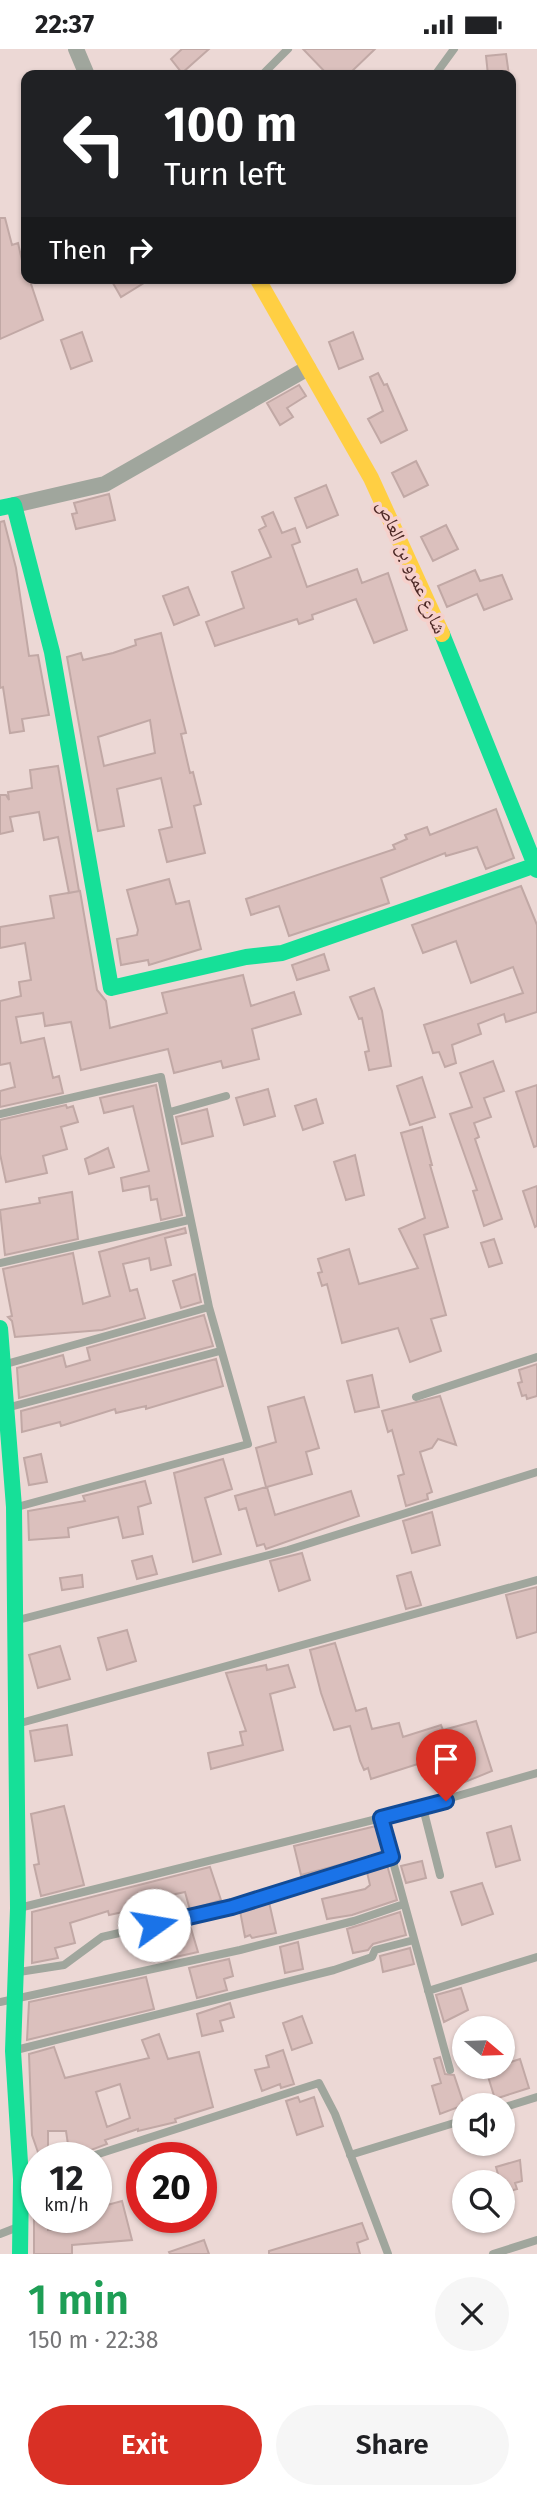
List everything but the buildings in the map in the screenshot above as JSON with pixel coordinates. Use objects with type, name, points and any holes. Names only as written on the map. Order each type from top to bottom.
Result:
[{"type":"street","points":[[80,50],[86,70]]},
{"type":"street","name":"شارع عمرو بن العاص","points":[[260,284],[371,478],[446,643],[536,867]]},
{"type":"street","points":[[309,368],[105,484],[7,507],[52,652],[111,988],[246,957],[267,960],[295,948],[412,913],[536,867]]},
{"type":"street","points":[[0,1328],[14,1507],[11,1597],[15,1621],[17,1724],[16,1972],[7,1999],[22,2142]]},
{"type":"street","points":[[20,2254],[21,2226]]},
{"type":"lane","points":[[267,70],[288,49]]},
{"type":"lane","points":[[439,70],[454,49]]},
{"type":"lane","points":[[0,1114],[161,1077],[209,1307],[248,1444],[14,1507]]},
{"type":"lane","points":[[170,1112],[226,1096]]},
{"type":"lane","points":[[0,1263],[189,1220]]},
{"type":"lane","points":[[4,1365],[209,1307]]},
{"type":"lane","points":[[8,1407],[220,1351]]},
{"type":"lane","points":[[416,1397],[537,1357]]},
{"type":"lane","points":[[15,1621],[288,1550],[537,1472]]},
{"type":"lane","points":[[17,1724],[537,1580]]},
{"type":"lane","points":[[18,1908],[423,1808],[537,1773]]},
{"type":"lane","points":[[423,1808],[440,1875]]},
{"type":"lane","points":[[381,1818],[450,2070]]},
{"type":"lane","points":[[16,1972],[64,1965],[102,1937],[232,1907],[392,1857]]},
{"type":"lane","points":[[7,1999],[240,1950],[354,1921],[404,1903]]},
{"type":"lane","points":[[13,2051],[334,1970],[372,1957],[375,1950],[414,1940]]},
{"type":"lane","points":[[428,1991],[537,1957]]},
{"type":"lane","points":[[112,2150],[319,2083],[351,2155],[388,2254]]},
{"type":"lane","points":[[515,2104],[537,2097]]},
{"type":"lane","points":[[351,2155],[452,2124]]},
{"type":"lane","points":[[0,2234],[21,2226]]},
{"type":"lane","points":[[493,2254],[537,2240]]},
{"type":"traffic: fast","points":[[0,508],[14,505],[52,652],[111,988],[246,957],[282,953],[536,865]]},
{"type":"traffic: fast","points":[[442,634],[537,870]]},
{"type":"traffic: fast","points":[[0,1328],[14,1507],[18,1908],[13,2051],[21,2179],[20,2254]]},
{"type":"traffic: slow","points":[[260,284],[371,478],[442,634]]},
{"type":"route","points":[[154,1925],[232,1907],[392,1857],[381,1818],[446,1801]]}]
